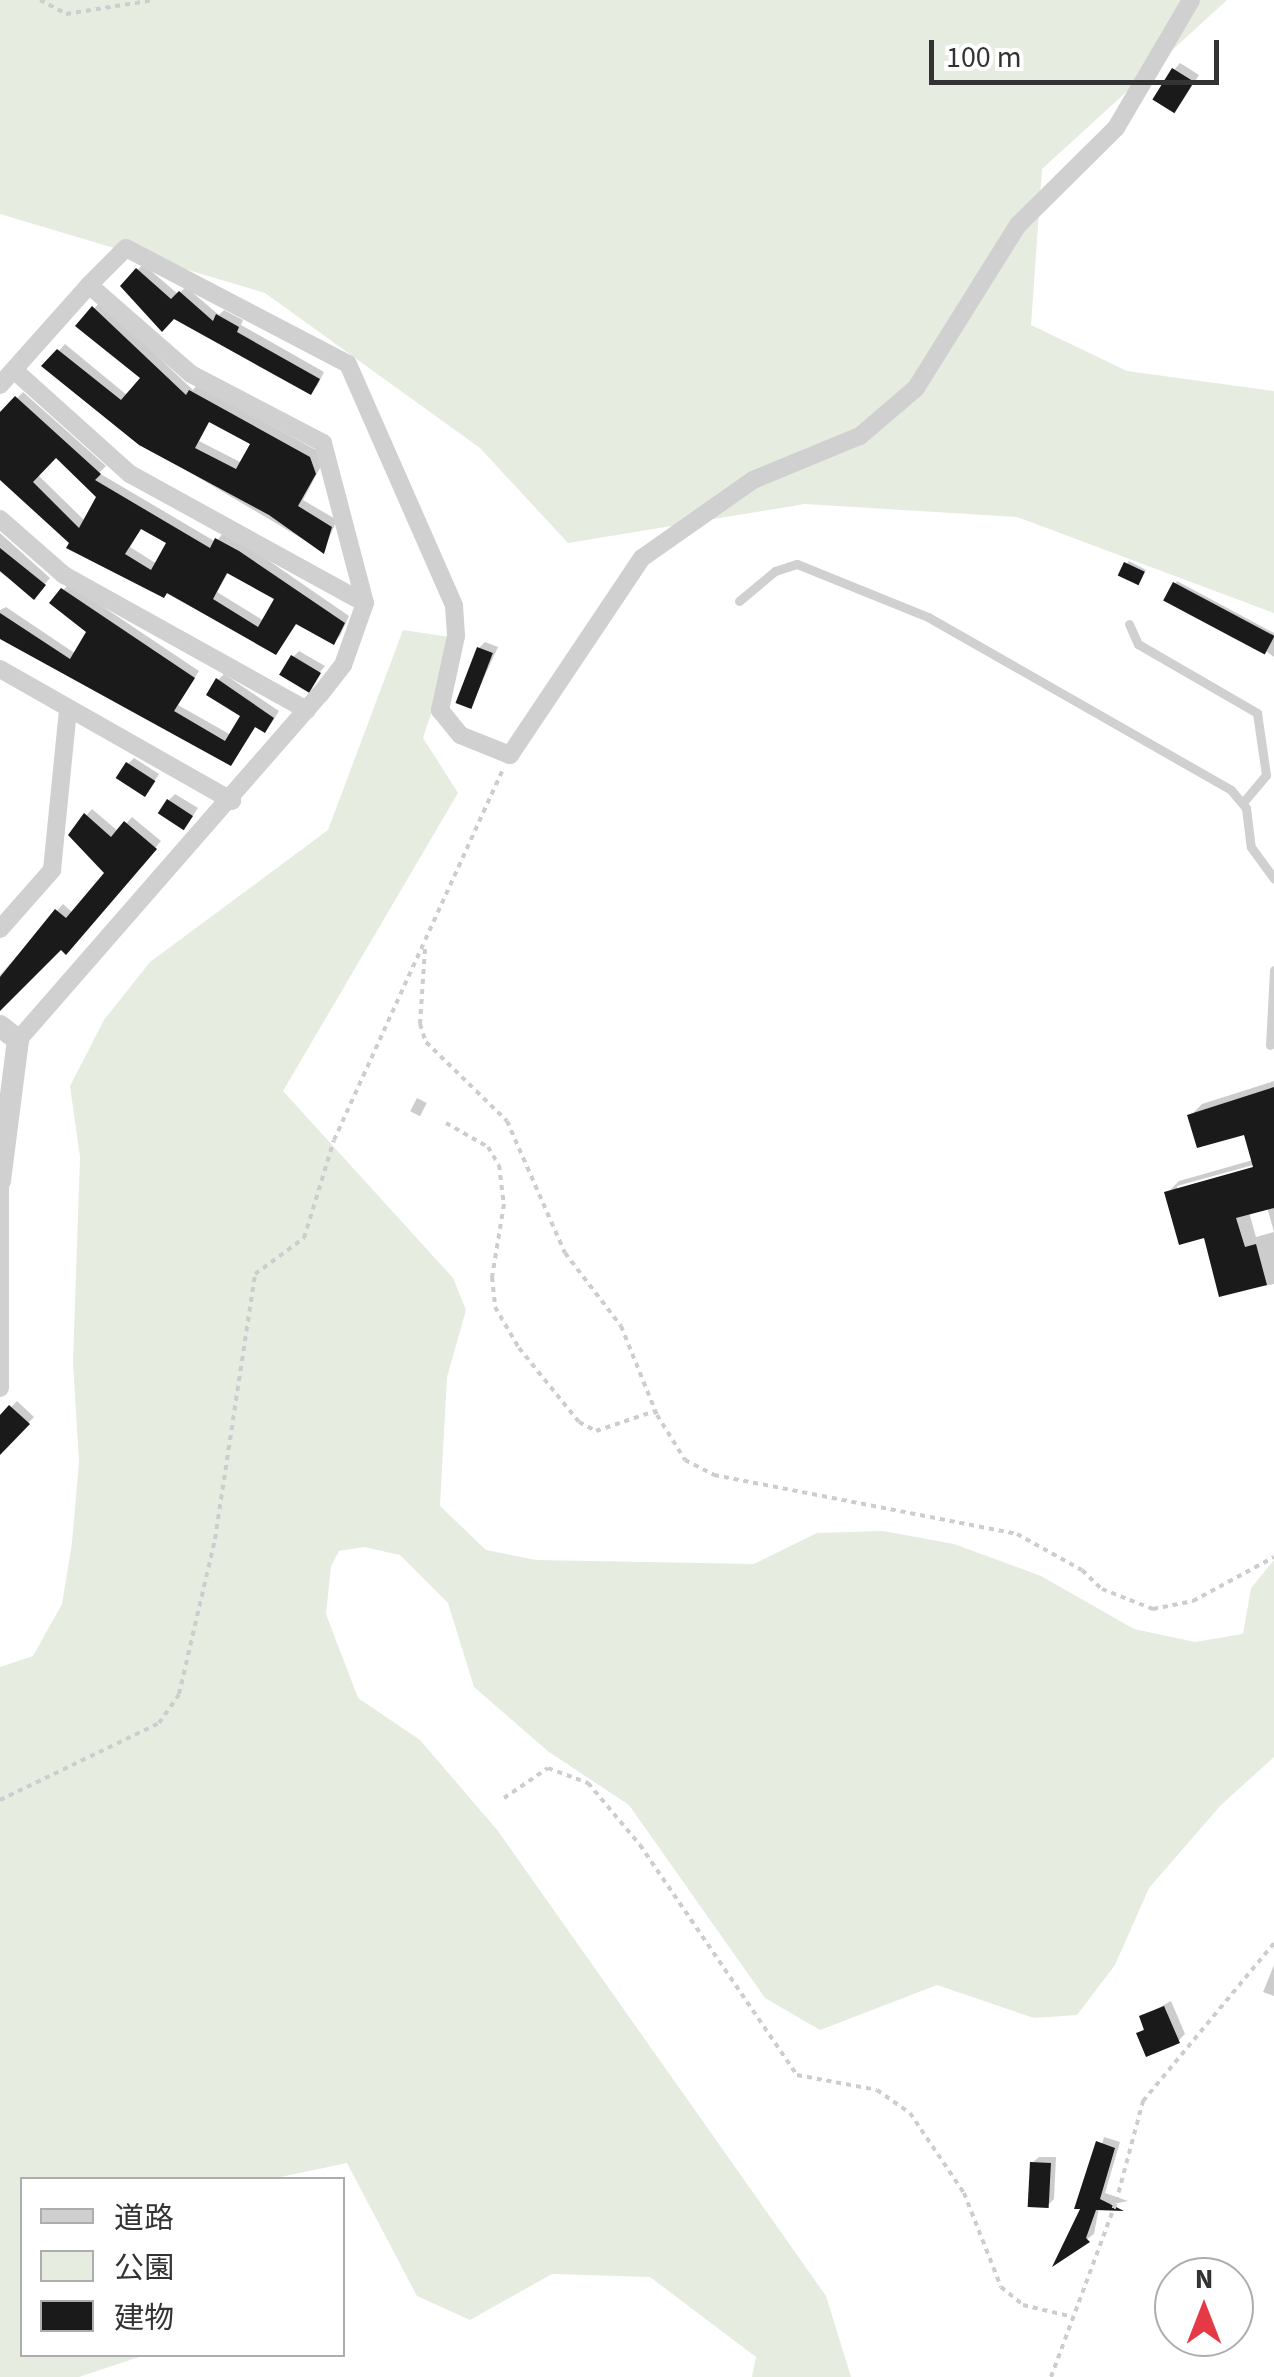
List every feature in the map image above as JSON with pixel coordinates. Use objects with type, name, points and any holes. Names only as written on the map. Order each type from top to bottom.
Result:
[{"type":"street","points":[[0,385],[126,248],[348,364],[454,606],[456,636],[440,710],[460,735],[510,756],[642,558],[753,480],[860,436],[916,388],[954,336],[1018,225],[1116,128],[1191,0]]},
{"type":"street","points":[[0,1388],[1,1179],[9,1033],[232,801],[343,665],[365,603],[323,444],[191,374],[89,284]]},
{"type":"street","points":[[14,370],[130,474],[365,603]]},
{"type":"street","points":[[0,520],[64,575],[307,710]]},
{"type":"street","points":[[0,669],[232,801]]},
{"type":"street","points":[[0,928],[52,870],[68,711]]},
{"type":"lane","points":[[739,602],[783,566],[814,566],[1031,671],[1243,802],[1251,847],[1274,879]]},
{"type":"lane","points":[[1129,624],[1138,644],[1238,698],[1257,713],[1263,730],[1266,775],[1243,802]]},
{"type":"lane","points":[[1263,730],[1274,736]]},
{"type":"lane","points":[[1270,1044],[1274,970]]},
{"type":"path","points":[[40,0],[66,14],[154,0]]},
{"type":"path","points":[[0,1800],[159,1723],[179,1694],[216,1539],[255,1274],[304,1238],[334,1140],[425,949],[510,756]]},
{"type":"path","points":[[425,949],[422,1035],[435,1056],[487,1096],[508,1122],[560,1230],[565,1253],[584,1286],[622,1326],[655,1411],[685,1460],[714,1475],[1017,1534],[1082,1570],[1102,1589],[1153,1609],[1193,1601],[1274,1557]]},
{"type":"path","points":[[446,1123],[488,1147],[499,1164],[504,1204],[492,1277],[496,1307],[519,1348],[579,1422],[596,1430],[655,1411]]},
{"type":"path","points":[[504,1798],[548,1768],[588,1783],[640,1845],[797,2075],[877,2090],[910,2113],[964,2194],[1000,2287],[1024,2305],[1073,2316]]},
{"type":"path","points":[[1052,2377],[1116,2202],[1143,2101],[1274,1943]]},
{"type":"green space","points":[[0,0],[1227,0],[1042,169],[1031,325],[1127,371],[1274,391],[1274,613],[1017,517],[805,504],[568,543],[480,448],[265,293],[0,214]]},
{"type":"green space","points":[[403,630],[456,638],[423,738],[458,793],[283,1091],[453,1278],[466,1310],[447,1377],[440,1506],[486,1550],[536,1560],[754,1564],[817,1533],[883,1531],[954,1544],[1041,1576],[1134,1629],[1195,1642],[1243,1634],[1251,1588],[1274,1560],[1274,1757],[1221,1805],[1149,1888],[1115,1965],[1077,2015],[1034,2018],[937,1985],[820,2030],[765,1998],[629,1805],[549,1752],[474,1687],[448,1603],[400,1555],[364,1547],[339,1551],[331,1566],[326,1614],[358,1698],[420,1740],[498,1831],[826,2296],[851,2377],[752,2377],[756,2357],[650,2277],[552,2274],[470,2320],[417,2296],[347,2163],[280,2177],[20,2177],[20,2357],[139,2357],[79,2377],[0,2377],[0,1667],[33,1656],[62,1604],[72,1543],[79,1462],[73,1362],[80,1157],[70,1086],[104,1020],[150,962],[328,830]]},
{"type":"building","points":[[1172,68],[1194,82],[1174,113],[1152,99]]},
{"type":"building","points":[[136,268],[171,299],[179,291],[213,321],[216,314],[239,327],[237,332],[320,379],[311,395],[174,319],[162,332],[120,286]]},
{"type":"building","points":[[92,306],[186,395],[189,390],[310,457],[316,474],[298,506],[332,527],[324,554],[269,515],[139,445],[41,366],[57,349],[121,400],[140,378],[75,326]],"holes":[[[209,422],[250,444],[236,469],[195,448]]]},
{"type":"building","points":[[15,396],[101,474],[95,480],[210,548],[215,538],[239,551],[345,623],[334,645],[296,624],[276,655],[167,593],[164,598],[66,548],[69,543],[0,480],[0,412]],"holes":[[[56,458],[96,497],[79,528],[33,482]],[[141,529],[166,543],[151,570],[125,554]],[[227,573],[274,599],[258,627],[213,599]]]},
{"type":"building","points":[[0,548],[46,585],[34,600],[0,571]]},
{"type":"building","points":[[1124,562],[1145,572],[1139,585],[1118,576]]},
{"type":"building","points":[[1173,582],[1274,636],[1265,655],[1163,601]]},
{"type":"building","points":[[61,588],[195,678],[174,711],[225,741],[240,716],[206,695],[216,678],[274,718],[265,733],[255,727],[231,766],[0,639],[0,613],[70,659],[86,632],[49,603]]},
{"type":"building","points":[[477,647],[493,653],[471,709],[455,703]]},
{"type":"building","points":[[291,655],[321,673],[309,693],[279,675]]},
{"type":"building","points":[[126,762],[155,781],[145,797],[116,778]]},
{"type":"building","points":[[167,799],[193,816],[184,830],[158,813]]},
{"type":"building","points":[[84,813],[111,837],[124,821],[157,849],[66,955],[61,950],[0,1011],[0,977],[55,909],[66,918],[104,873],[68,835]]},
{"type":"building","points":[[1274,1087],[1274,1208],[1236,1218],[1245,1247],[1256,1244],[1267,1285],[1219,1297],[1204,1238],[1179,1245],[1164,1192],[1253,1167],[1244,1135],[1197,1148],[1187,1115]]},
{"type":"building","points":[[9,1405],[30,1424],[0,1455],[0,1415]]},
{"type":"building","points":[[1164,2006],[1180,2043],[1146,2057],[1136,2033],[1144,2030],[1139,2016]]},
{"type":"building","points":[[1096,2141],[1115,2148],[1100,2199],[1124,2211],[1096,2210],[1086,2238],[1090,2242],[1052,2267],[1080,2209],[1074,2209]]},
{"type":"building","points":[[1030,2162],[1051,2163],[1049,2208],[1028,2207]]}]
